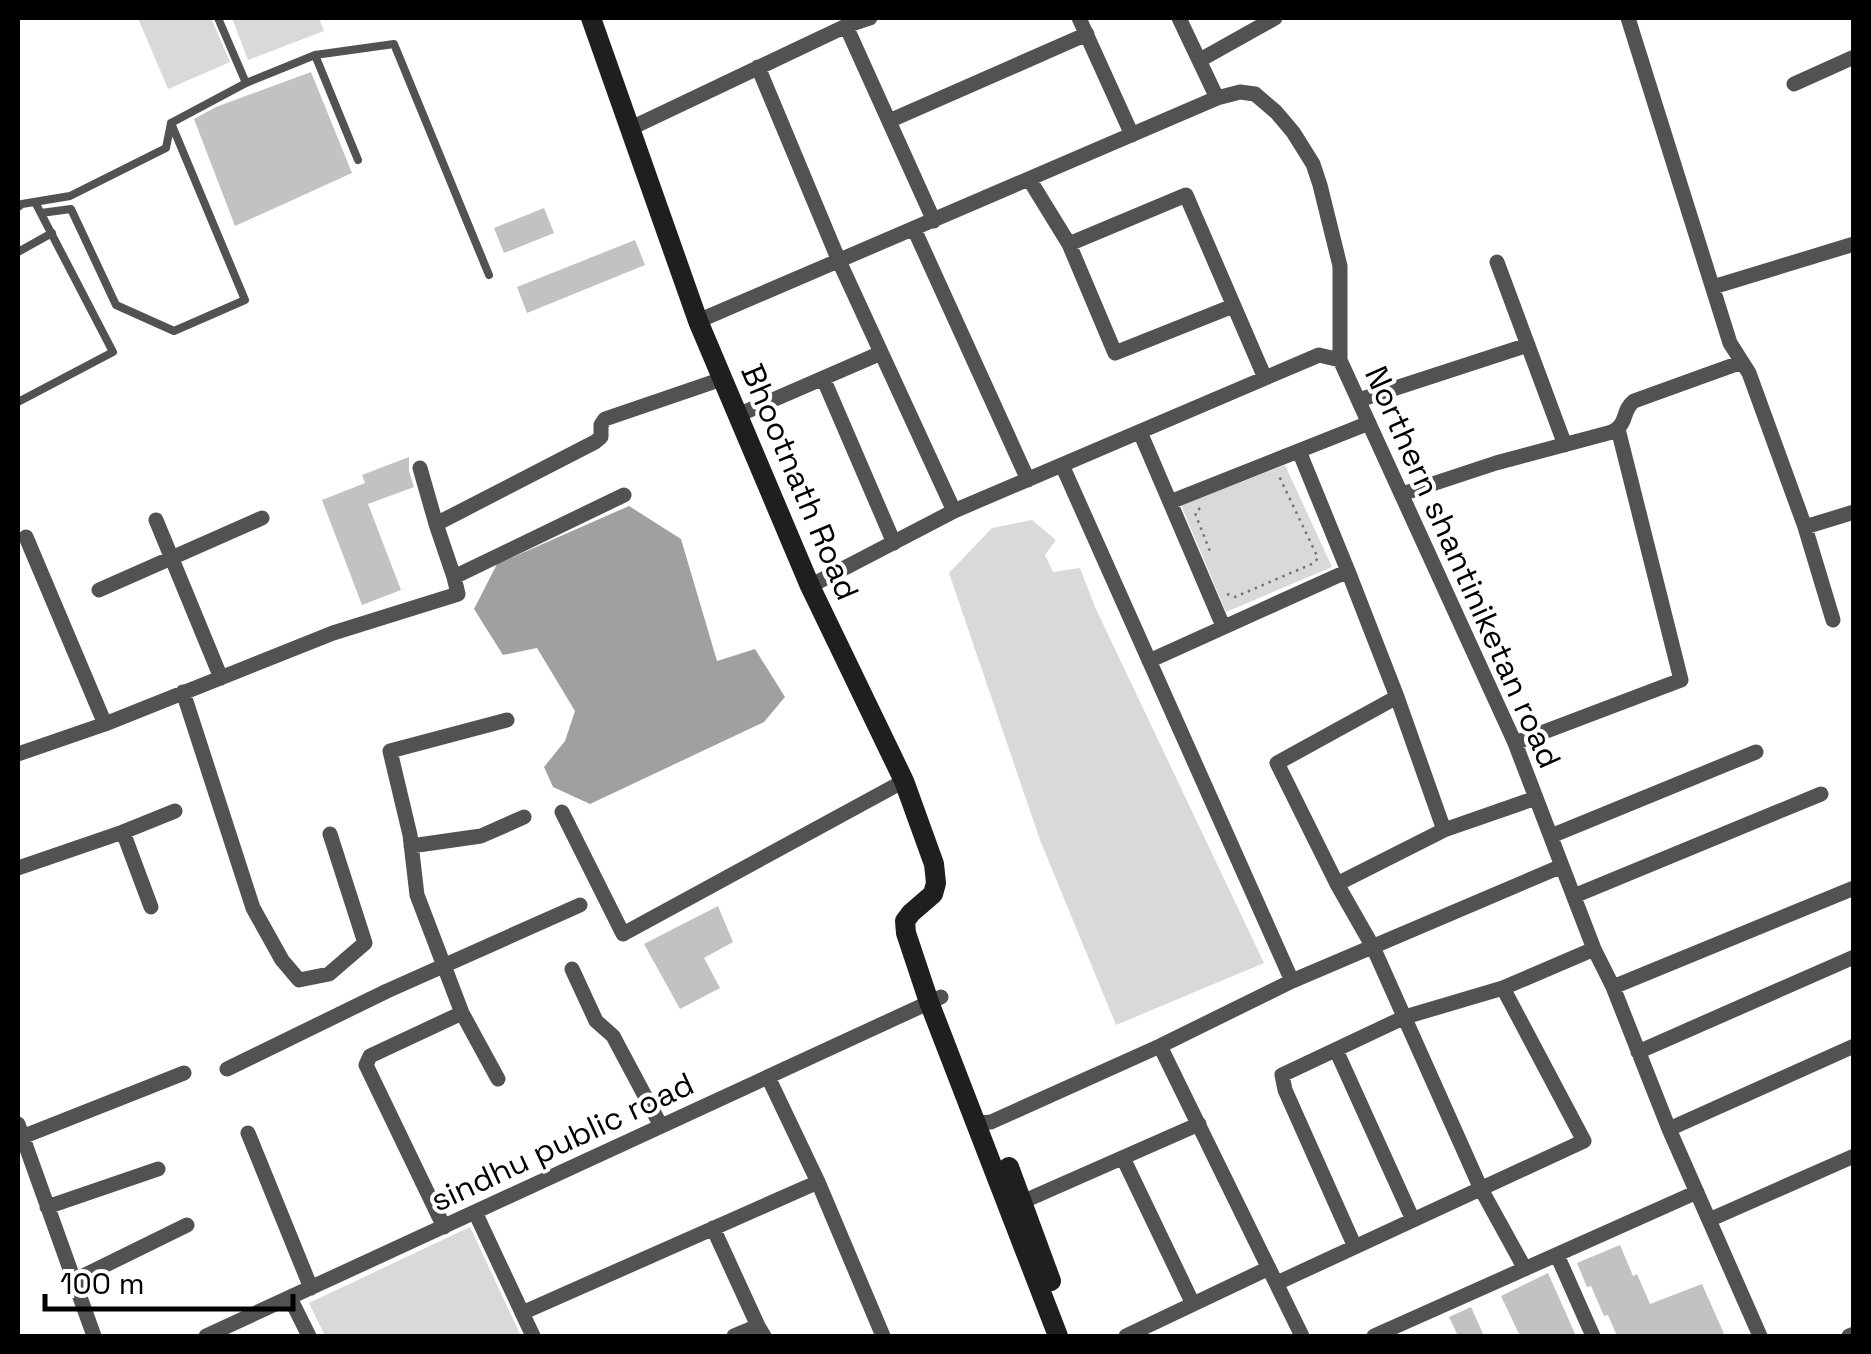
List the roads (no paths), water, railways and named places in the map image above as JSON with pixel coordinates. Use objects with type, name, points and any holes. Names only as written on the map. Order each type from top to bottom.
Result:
[{"type":"street","name":"Bhootnath Road","points":[[591,18],[698,321],[810,586],[904,781],[934,864],[934,894],[911,913],[905,922],[906,933],[984,1123],[1058,1336]]},
{"type":"street","points":[[630,129],[870,18]]},
{"type":"street","points":[[1079,18],[1132,135]]},
{"type":"street","points":[[1179,18],[1217,98]]},
{"type":"street","points":[[1200,60],[1276,18]]},
{"type":"street","points":[[1628,18],[1730,343],[1749,373],[1805,527],[1833,620]]},
{"type":"street","points":[[846,26],[934,220]]},
{"type":"street","points":[[889,121],[1087,34]]},
{"type":"street","points":[[1794,84],[1854,57]]},
{"type":"street","points":[[758,67],[839,262],[954,512]]},
{"type":"street","points":[[698,321],[1217,98],[1240,92],[1255,94],[1276,112],[1313,164],[1340,266],[1340,360]]},
{"type":"street","points":[[1029,180],[1068,244],[1115,353],[1233,306]]},
{"type":"street","points":[[1068,244],[1186,195],[1264,378]]},
{"type":"street","points":[[914,229],[1028,480]]},
{"type":"street","points":[[1713,287],[1854,244]]},
{"type":"street","points":[[1497,262],[1565,445]]},
{"type":"street","points":[[1359,400],[1528,345]]},
{"type":"street","points":[[738,414],[882,353]]},
{"type":"street","name":"Northern shantiniketan road","points":[[810,586],[954,512],[1062,464],[1319,355],[1340,360],[1516,743],[1594,948],[1760,1336]]},
{"type":"street","points":[[1402,494],[1618,429],[1634,401],[1742,362]]},
{"type":"street","points":[[823,378],[894,542]]},
{"type":"street","points":[[436,524],[599,440],[605,420],[722,379]]},
{"type":"street","points":[[1170,502],[1369,422]]},
{"type":"street","points":[[1516,743],[1681,680],[1618,429]]},
{"type":"street","points":[[1140,432],[1222,626]]},
{"type":"street","points":[[1299,451],[1397,697],[1444,830]]},
{"type":"street","points":[[1062,464],[1292,981]]},
{"type":"street","points":[[18,754],[104,724],[333,632],[458,594],[420,468]]},
{"type":"street","points":[[454,576],[624,495]]},
{"type":"street","points":[[1805,527],[1854,512]]},
{"type":"street","points":[[98,590],[262,518]]},
{"type":"street","points":[[156,520],[221,678]]},
{"type":"street","points":[[26,537],[104,724]]},
{"type":"street","points":[[1149,661],[1348,571]]},
{"type":"street","points":[[183,692],[253,908],[282,960],[299,980],[329,974],[365,944],[330,834]]},
{"type":"street","points":[[1397,697],[1277,763],[1373,947],[1481,1189],[1525,1269]]},
{"type":"street","points":[[498,1079],[462,1014],[417,895],[411,846],[390,751],[507,720]]},
{"type":"street","points":[[1551,836],[1756,752]]},
{"type":"street","points":[[562,812],[623,934],[904,781]]},
{"type":"street","points":[[1574,896],[1821,794]]},
{"type":"street","points":[[1338,884],[1444,830],[1536,798]]},
{"type":"street","points":[[18,868],[175,810]]},
{"type":"street","points":[[411,846],[481,836],[524,817]]},
{"type":"street","points":[[122,832],[152,907]]},
{"type":"street","points":[[984,1123],[1160,1046],[1292,981],[1562,866]]},
{"type":"street","points":[[1613,987],[1854,888]]},
{"type":"street","points":[[227,1069],[580,905]]},
{"type":"street","points":[[1355,1247],[1285,1090],[1282,1075],[1405,1017],[1503,988],[1594,948]]},
{"type":"street","points":[[1638,1052],[1854,957]]},
{"type":"street","points":[[572,969],[596,1021],[613,1036],[661,1126]]},
{"type":"street","points":[[1126,1336],[1193,1304],[1355,1247],[1584,1141],[1503,988]]},
{"type":"street","name":"sindhu public road","points":[[206,1336],[935,999]]},
{"type":"street","points":[[444,1226],[366,1066],[370,1056],[462,1014]]},
{"type":"street","points":[[1160,1046],[1302,1336]]},
{"type":"street","points":[[1669,1130],[1854,1046]]},
{"type":"street","points":[[1336,1050],[1412,1220]]},
{"type":"street","points":[[94,1336],[20,1130],[184,1073]]},
{"type":"street","points":[[768,1076],[883,1336]]},
{"type":"street","name":"Bhootnath Road","points":[[984,1123],[1022,1202],[1071,1336]]},
{"type":"street","points":[[1022,1202],[1199,1124]]},
{"type":"street","points":[[248,1133],[311,1288]]},
{"type":"street","points":[[1709,1220],[1854,1156]]},
{"type":"street","points":[[1123,1158],[1193,1304]]},
{"type":"street","points":[[47,1206],[158,1169]]},
{"type":"street","points":[[522,1312],[818,1182]]},
{"type":"street","points":[[1374,1336],[1697,1192]]},
{"type":"street","points":[[475,1212],[533,1336]]},
{"type":"street","points":[[74,1281],[187,1226]]},
{"type":"street","points":[[713,1228],[761,1331],[734,1336]]},
{"type":"street","points":[[1556,1255],[1593,1336]]},
{"type":"street","points":[[290,1298],[308,1336]]},
{"type":"lane","points":[[218,18],[246,83]]},
{"type":"lane","points":[[170,123],[246,83],[315,55],[394,44],[490,275]]},
{"type":"lane","points":[[315,55],[358,160]]},
{"type":"lane","points":[[18,207],[70,196],[166,148],[170,123]]},
{"type":"lane","points":[[41,213],[71,209],[116,306],[174,331],[245,300],[170,123]]},
{"type":"lane","points":[[18,402],[113,352],[36,202]]},
{"type":"lane","points":[[18,252],[52,233]]}]
